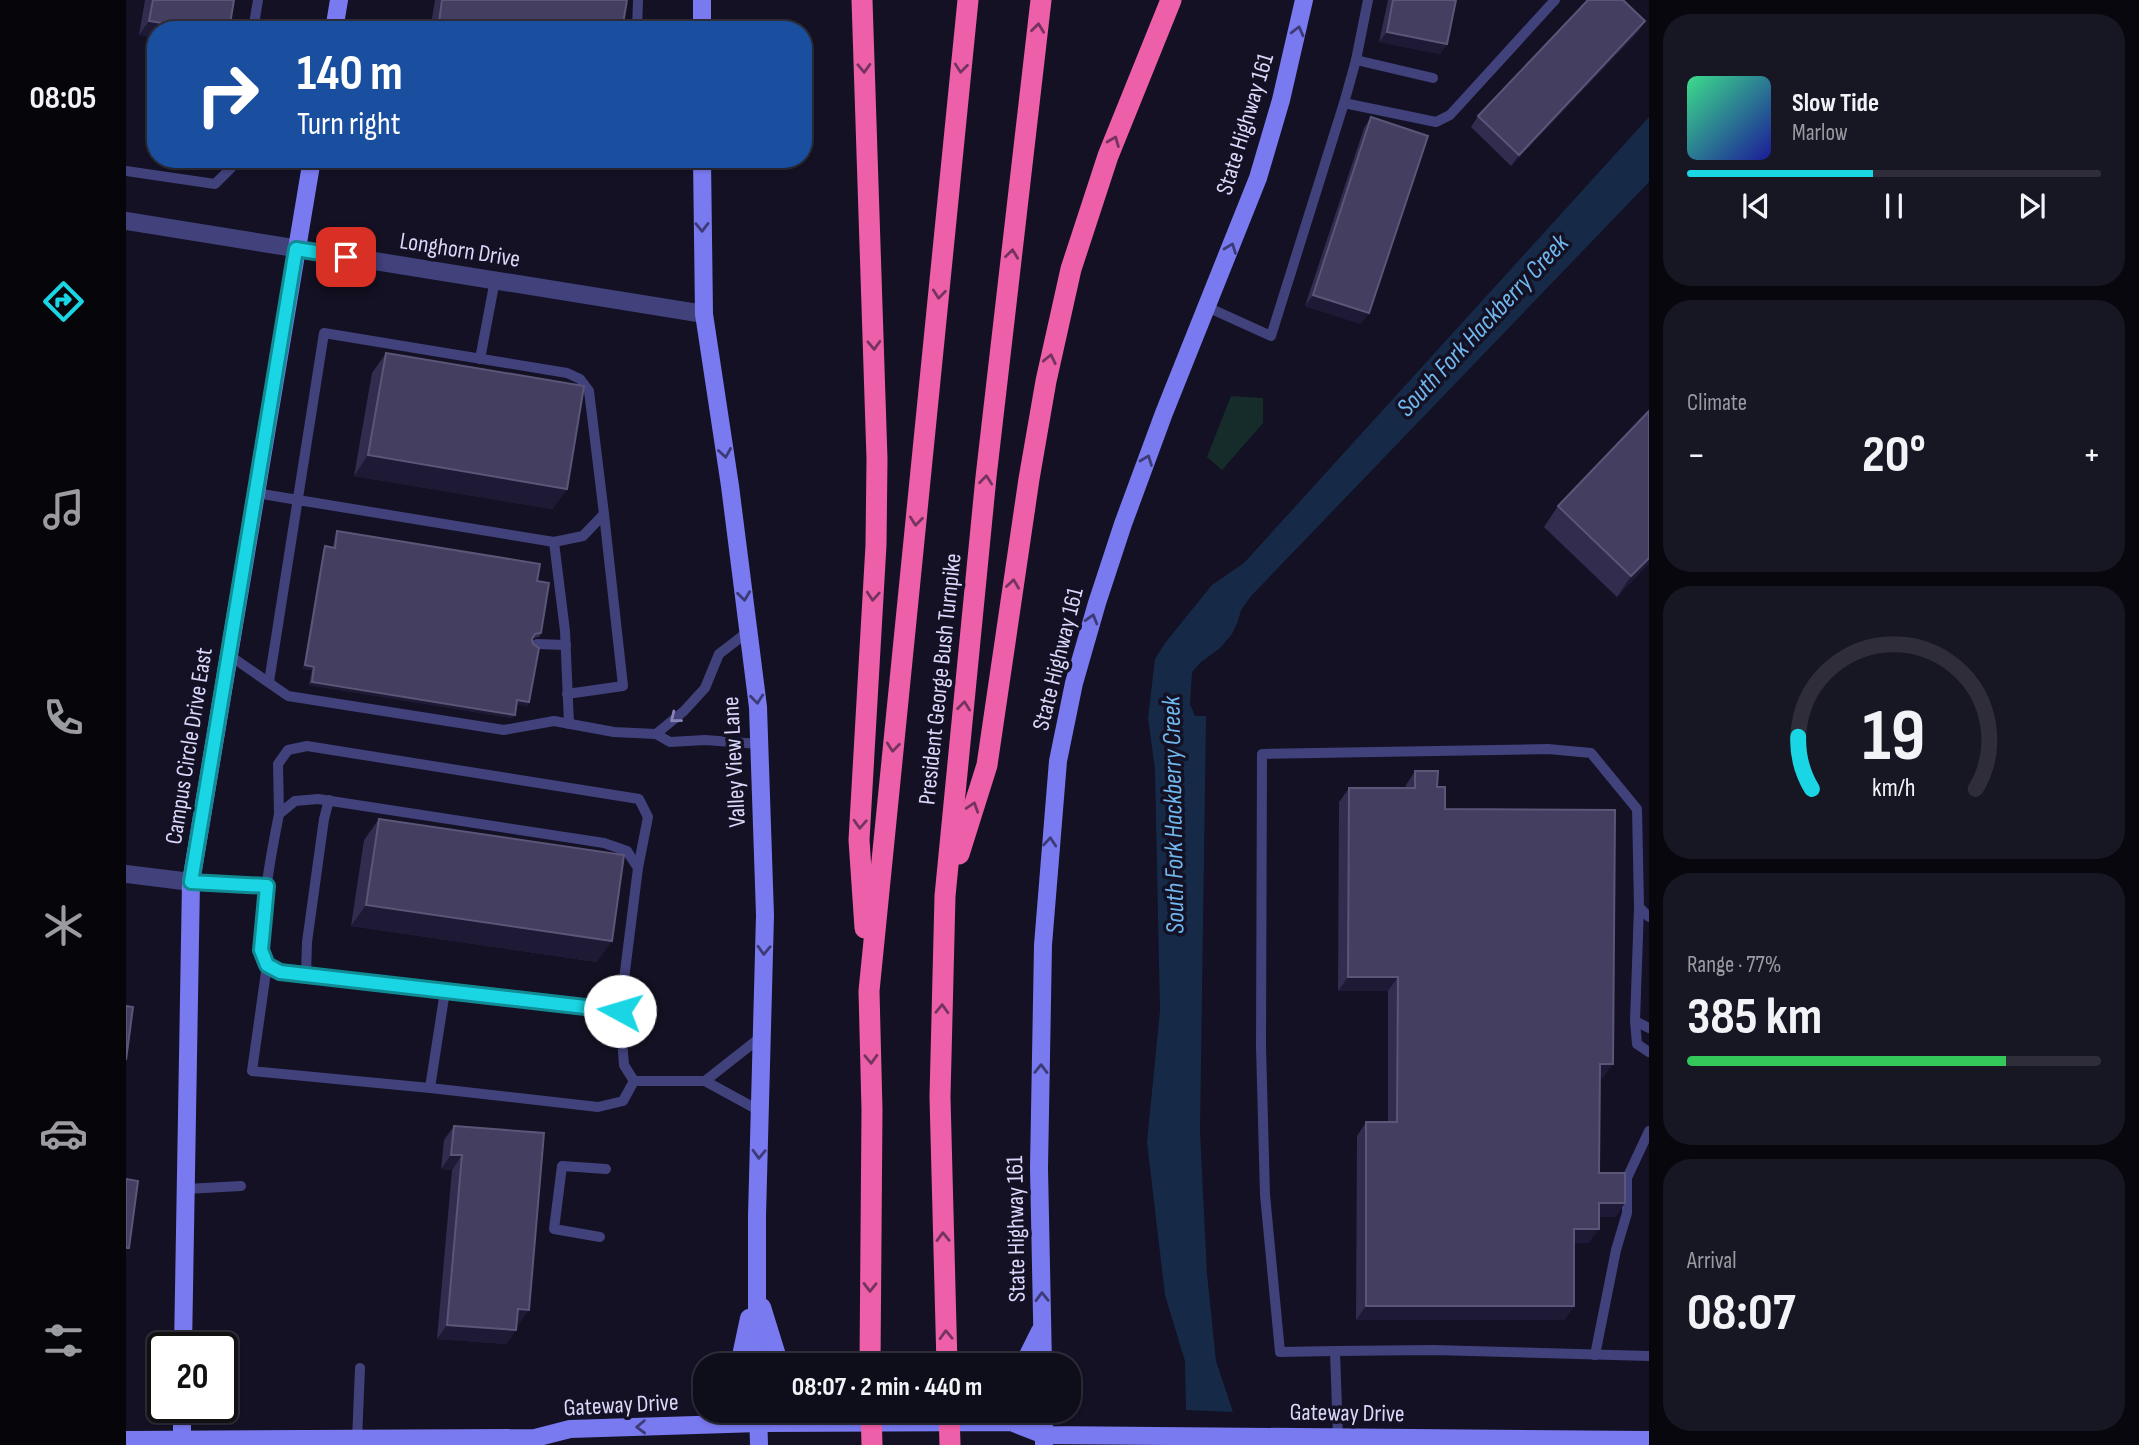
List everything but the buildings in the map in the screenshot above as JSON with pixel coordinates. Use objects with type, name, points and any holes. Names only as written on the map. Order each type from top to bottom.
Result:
[{"type":"highway","points":[[862,0],[877,459],[876,545],[859,840],[869,991]]},
{"type":"highway","name":"President George Bush Turnpike","points":[[870,1353],[872,1110],[869,991],[968,0]]},
{"type":"highway","name":"President George Bush Turnpike","points":[[947,1353],[940,1097],[945,896],[986,477],[1041,0]]},
{"type":"highway","points":[[945,896],[987,765],[1029,479],[1048,369],[1071,269],[1108,156],[1171,0]]},
{"type":"highway","points":[[871,1423],[872,1445]]},
{"type":"highway","points":[[949,1423],[950,1445]]},
{"type":"main road","points":[[336,21],[339,0]]},
{"type":"main road","points":[[702,0],[702,21]]},
{"type":"main road","name":"State Highway 161","points":[[1043,1353],[1039,1168],[1043,944],[1058,761],[1074,683],[1105,576],[1164,412],[1258,178],[1281,100],[1304,0]]},
{"type":"main road","name":"Campus Circle Drive East","points":[[183,1332],[191,882],[310,168]]},
{"type":"main road","name":"Valley View Lane","points":[[702,168],[704,314],[730,486],[758,707],[765,915],[757,1353]]},
{"type":"main road","points":[[742,1353],[756,1287]]},
{"type":"main road","points":[[756,1287],[776,1353]]},
{"type":"main road","points":[[1029,1353],[1042,1325]]},
{"type":"main road","points":[[690,1425],[693,1422]]},
{"type":"main road","points":[[181,1443],[182,1423]]},
{"type":"main road","name":"Gateway Drive","points":[[126,1440],[181,1443],[357,1440],[541,1442],[570,1429],[707,1423]]},
{"type":"main road","points":[[759,1423],[759,1445]]},
{"type":"main road","name":"Gateway Drive","points":[[1013,1423],[1044,1440],[1338,1437],[1395,1441],[1649,1440]]},
{"type":"main road","points":[[1028,1445],[1044,1440]]},
{"type":"street","name":"Longhorn Drive","points":[[126,221],[704,314]]},
{"type":"street","points":[[126,874],[191,882]]},
{"type":"lane","points":[[254,21],[258,0]]},
{"type":"lane","points":[[637,21],[638,0]]},
{"type":"lane","points":[[1207,307],[1271,336],[1344,103],[1368,0]]},
{"type":"lane","points":[[1344,103],[1436,122],[1450,115],[1555,0]]},
{"type":"lane","points":[[1356,60],[1433,78]]},
{"type":"lane","points":[[126,171],[215,184],[231,168]]},
{"type":"lane","points":[[480,359],[495,280]]},
{"type":"lane","points":[[269,682],[324,333],[567,373],[580,379],[589,391],[623,686],[567,694]]},
{"type":"lane","points":[[256,493],[554,542],[583,536],[604,514]]},
{"type":"lane","points":[[554,542],[566,645],[569,724]]},
{"type":"lane","points":[[656,734],[684,711],[705,688],[719,653],[749,631]]},
{"type":"lane","points":[[537,644],[566,645]]},
{"type":"lane","points":[[229,655],[288,695],[504,730],[554,721],[614,732],[656,734],[670,742],[705,740],[759,744]]},
{"type":"lane","points":[[307,746],[639,799],[648,817],[638,868],[620,1011],[624,1065],[634,1081],[623,1101],[598,1107],[253,1071],[267,965],[261,950],[267,886],[279,814],[278,764],[288,750],[307,746]]},
{"type":"lane","points":[[1649,1052],[1637,1044],[1635,1021],[1639,907],[1637,809],[1591,753],[1548,749],[1262,754],[1261,1046],[1265,1195],[1280,1352],[1433,1350],[1649,1356]]},
{"type":"lane","points":[[306,975],[307,942],[329,800]]},
{"type":"lane","points":[[279,814],[296,801],[329,800],[604,843],[627,851],[638,868]]},
{"type":"lane","points":[[191,882],[267,886]]},
{"type":"lane","points":[[1639,907],[1648,915]]},
{"type":"lane","points":[[267,965],[280,972],[620,1011]]},
{"type":"lane","points":[[430,1088],[445,991]]},
{"type":"lane","points":[[1635,1021],[1649,1028]]},
{"type":"lane","points":[[705,1081],[761,1037]]},
{"type":"lane","points":[[634,1081],[705,1081],[760,1111]]},
{"type":"lane","points":[[1595,1354],[1616,1250],[1627,1213],[1627,1178],[1649,1131]]},
{"type":"lane","points":[[600,1237],[554,1229],[562,1166],[606,1170]]},
{"type":"lane","points":[[186,1189],[241,1186]]},
{"type":"lane","points":[[1335,1351],[1338,1437]]},
{"type":"lane","points":[[357,1440],[360,1368]]},
{"type":"green space","points":[[1231,396],[1263,398],[1263,423],[1222,470],[1207,457]]},
{"type":"water","name":"South Fork Hackberry Creek","points":[[1649,117],[1649,182],[1251,596],[1241,610],[1232,634],[1192,672],[1190,704],[1195,716],[1206,716],[1200,1132],[1207,1274],[1216,1361],[1233,1412],[1186,1410],[1185,1361],[1165,1295],[1147,1142],[1160,1011],[1155,769],[1148,718],[1155,659],[1212,585],[1244,563]]},
{"type":"route","points":[[346,257],[296,249],[191,882],[267,886],[261,950],[267,965],[280,972],[620,1011]]}]
